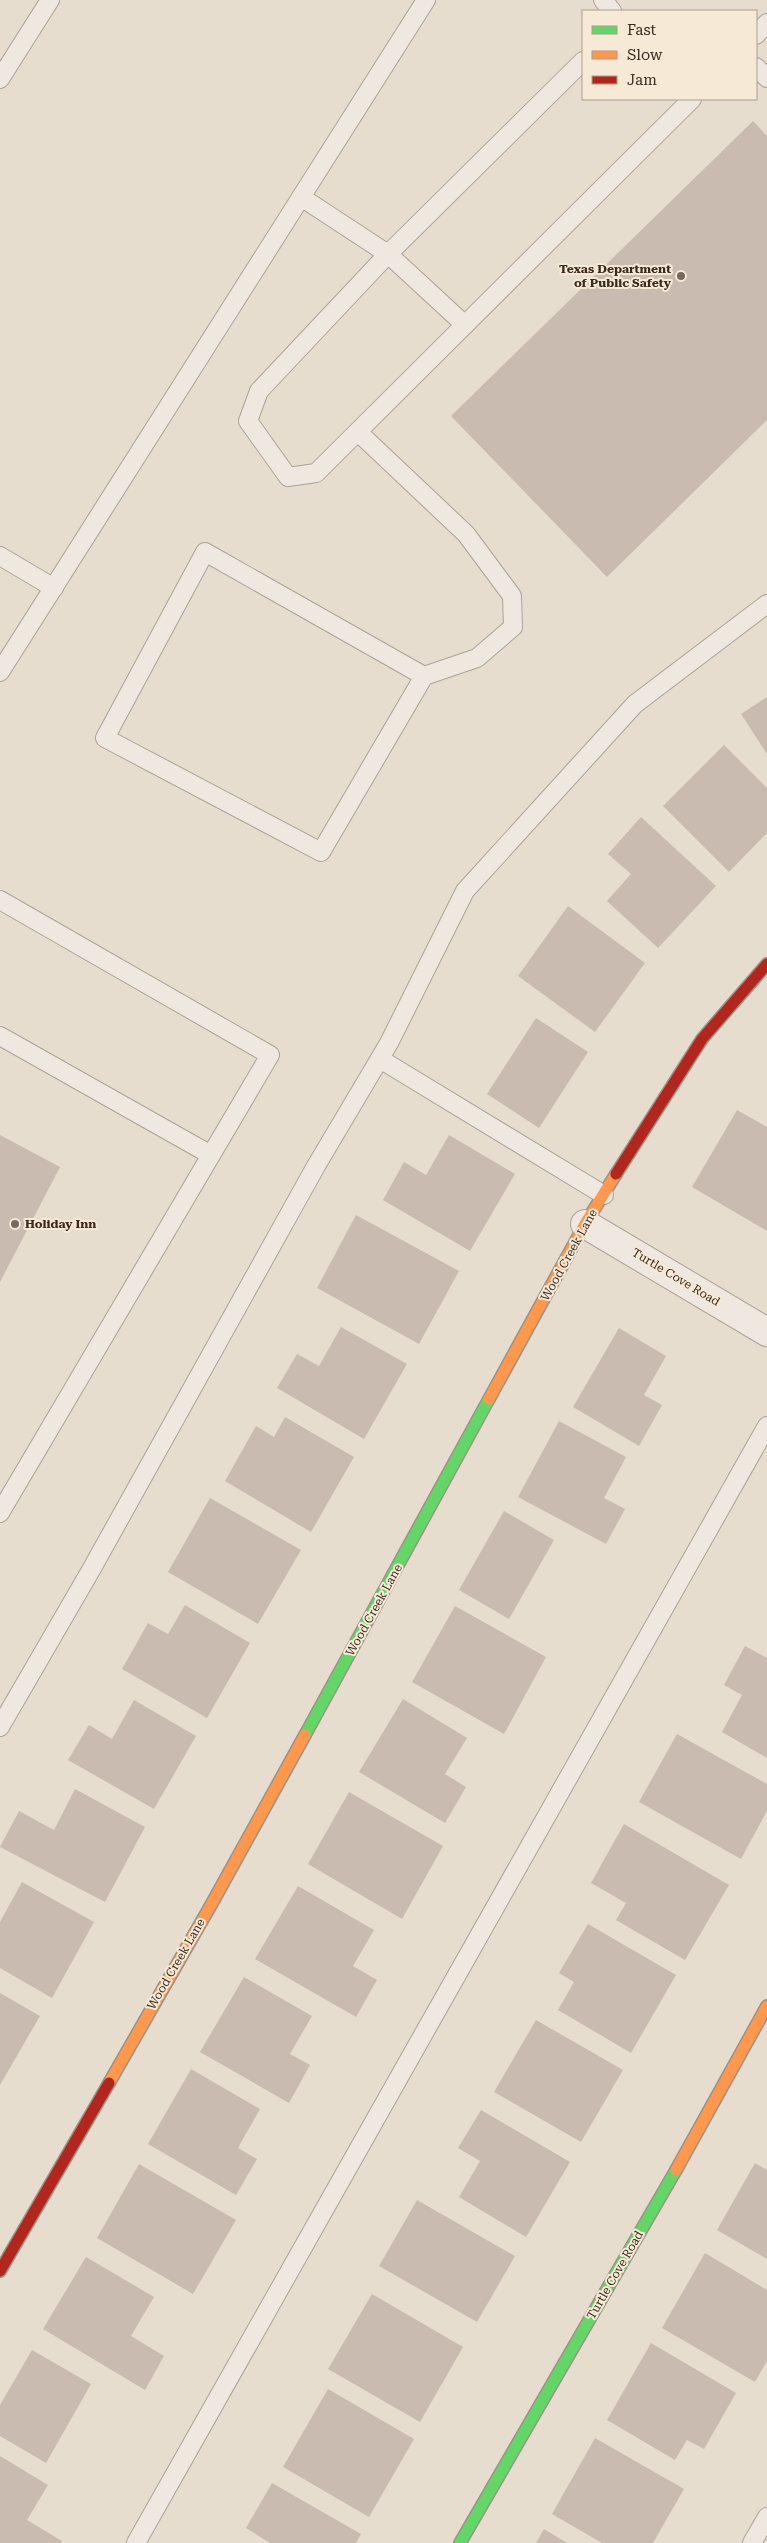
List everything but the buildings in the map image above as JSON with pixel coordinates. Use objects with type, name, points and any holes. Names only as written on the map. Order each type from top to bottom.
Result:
[{"type":"street","name":"Wood Creek Lane","points":[[0,2271],[211,1905],[585,1224],[702,1039],[767,964]]},
{"type":"street","name":"Turtle Cove Road","points":[[585,1224],[767,1332]]},
{"type":"street","name":"Turtle Cove Road","points":[[460,2543],[709,2113],[767,2006]]},
{"type":"lane","points":[[0,79],[50,0]]},
{"type":"lane","points":[[0,672],[426,0]]},
{"type":"lane","points":[[603,0],[611,10]]},
{"type":"lane","points":[[757,33],[767,23]]},
{"type":"lane","points":[[582,62],[388,254],[259,391],[248,421],[288,477],[316,473],[691,100]]},
{"type":"lane","points":[[757,68],[767,78]]},
{"type":"lane","points":[[301,197],[388,254],[465,325]]},
{"type":"lane","points":[[358,432],[466,534],[512,596],[513,627],[477,658],[424,676],[321,852],[105,738],[205,552],[424,676]]},
{"type":"lane","points":[[0,556],[54,588]]},
{"type":"lane","points":[[0,1727],[91,1570],[316,1166],[380,1059],[465,891],[635,704],[767,604]]},
{"type":"lane","points":[[0,900],[270,1055],[0,1514]]},
{"type":"lane","points":[[0,1036],[211,1155]]},
{"type":"lane","points":[[380,1059],[604,1194]]},
{"type":"lane","points":[[136,2543],[767,1426]]},
{"type":"lane","points":[[752,2543],[767,2516]]},
{"type":"traffic: fast","points":[[305,1735],[489,1399]]},
{"type":"traffic: fast","points":[[460,2543],[676,2170]]},
{"type":"traffic: slow","points":[[489,1399],[585,1224],[616,1174]]},
{"type":"traffic: slow","points":[[109,2083],[211,1905],[305,1735]]},
{"type":"traffic: slow","points":[[676,2170],[767,2006]]},
{"type":"traffic: jam","points":[[616,1174],[702,1039],[767,964]]},
{"type":"traffic: jam","points":[[0,2271],[109,2083]]},
{"type":"place","name":"Texas Department of Public Safety","points":[[681,276]]},
{"type":"place","name":"Holiday Inn","points":[[15,1224]]}]
